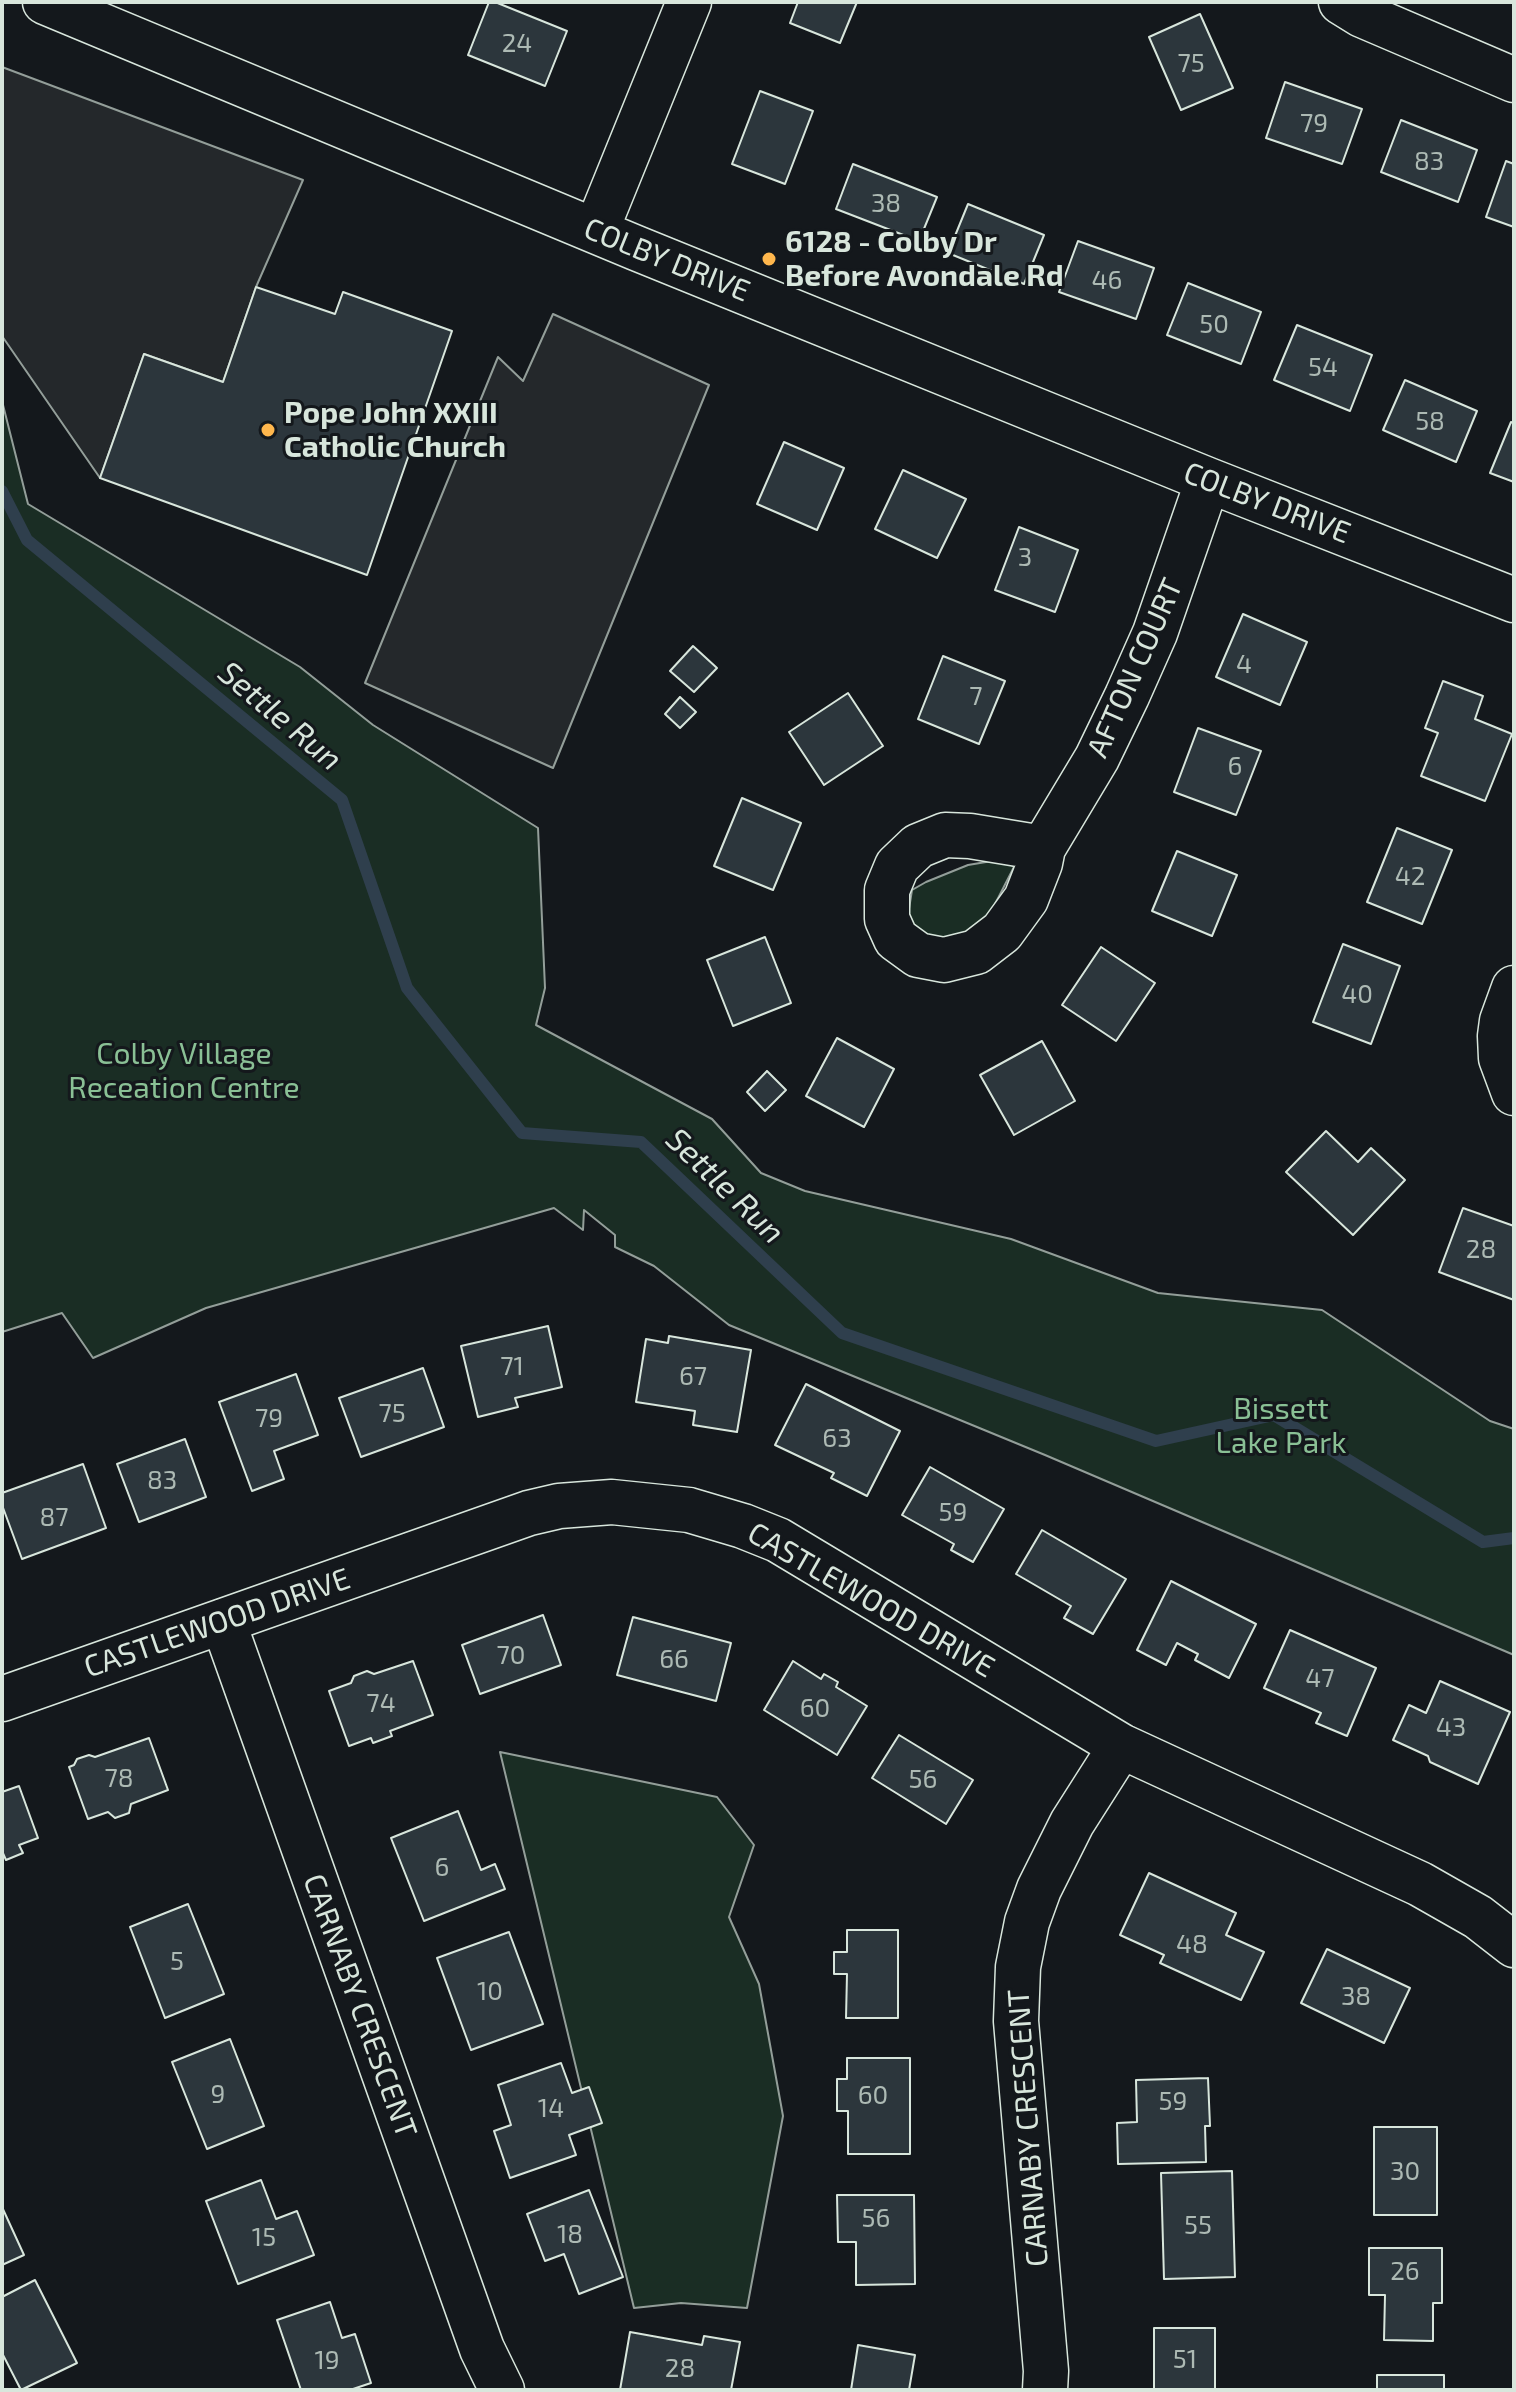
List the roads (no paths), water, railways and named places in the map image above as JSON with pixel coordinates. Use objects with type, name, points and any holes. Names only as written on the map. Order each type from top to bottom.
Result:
[{"type":"street","name":"COLBY DRIVE","points":[[45,2],[596,231],[1208,480],[1514,600]]},
{"type":"street","points":[[596,231],[689,2]]},
{"type":"street","points":[[1341,2],[1362,15],[1514,80]]},
{"type":"street","name":"AFTON COURT","points":[[1043,848],[1085,780],[1127,696],[1160,619],[1208,480]]},
{"type":"street","points":[[1514,988],[1502,1021],[1500,1048],[1507,1079],[1514,1093]]},
{"type":"street","name":"CASTLEWOOD DRIVE","points":[[2,1699],[529,1513],[591,1502],[651,1504],[707,1514],[778,1540],[1121,1746],[1420,1884],[1478,1917],[1514,1945]]},
{"type":"street","name":"CARNABY CRESCENT","points":[[223,1621],[482,2349],[502,2390]]},
{"type":"street","name":"CARNABY CRESCENT","points":[[1045,2390],[1046,2371],[1016,2021],[1018,1967],[1027,1922],[1039,1889],[1072,1823],[1121,1746]]},
{"type":"waterway","name":"Settle Run","points":[[2,491],[27,540],[342,800],[407,988],[522,1133],[641,1142],[842,1333],[1156,1441],[1274,1415],[1483,1542],[1514,1538]]},
{"type":"place","name":"6128 - Colby Dr Before Avondale Rd","points":[[769,259]]},
{"type":"place","name":"Pope John XXIII Catholic Church","points":[[268,430]]},
{"type":"park label","name":"Colby Village Receation Centre","points":[[184,1071]]},
{"type":"park label","name":"Bissett Lake Park","points":[[1281,1426]]}]
